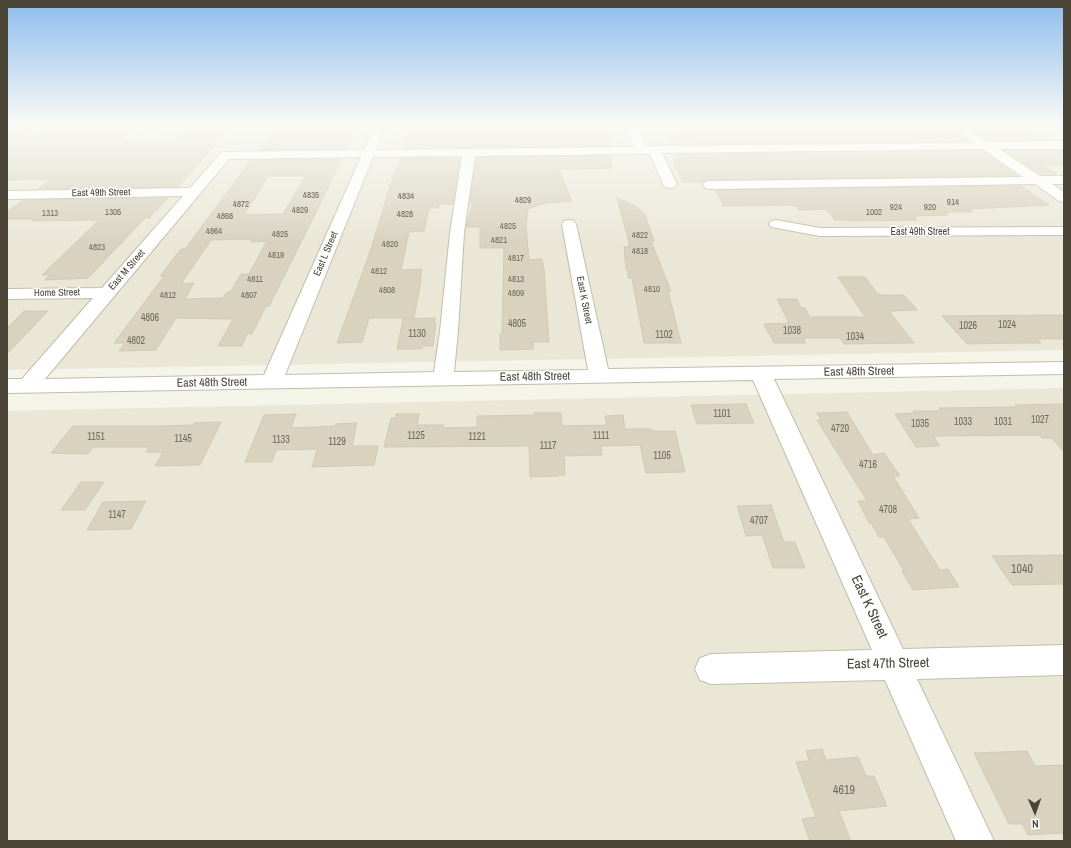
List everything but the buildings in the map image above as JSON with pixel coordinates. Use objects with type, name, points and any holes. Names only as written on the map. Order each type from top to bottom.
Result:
[{"type":"street","name":"East M Street","points":[[27,386],[217,166]]},
{"type":"street","name":"East L Street","points":[[272,382],[364,166]]},
{"type":"street","points":[[442,378],[449,331],[457,232],[467,166]]},
{"type":"street","points":[[661,166],[670,184]]},
{"type":"street","points":[[1015,166],[1064,198]]},
{"type":"street","points":[[710,185],[1064,180]]},
{"type":"street","name":"East 49th Street","points":[[7,194],[194,192]]},
{"type":"street","name":"East K Street","points":[[569,224],[599,376]]},
{"type":"street","name":"East 49th Street","points":[[776,224],[820,232],[1064,230]]},
{"type":"street","name":"Home Street","points":[[7,294],[107,293]]},
{"type":"street","name":"East 48th Street","points":[[7,386],[1064,368]]},
{"type":"street","name":"East K Street","points":[[761,374],[975,841]]},
{"type":"street","name":"East 47th Street","points":[[712,669],[1064,660]]},
{"type":"shaded area","points":[[7,166],[1064,166],[1064,350],[7,370]]},
{"type":"shaded area","points":[[1064,388],[1064,841],[7,841],[7,411]]}]
